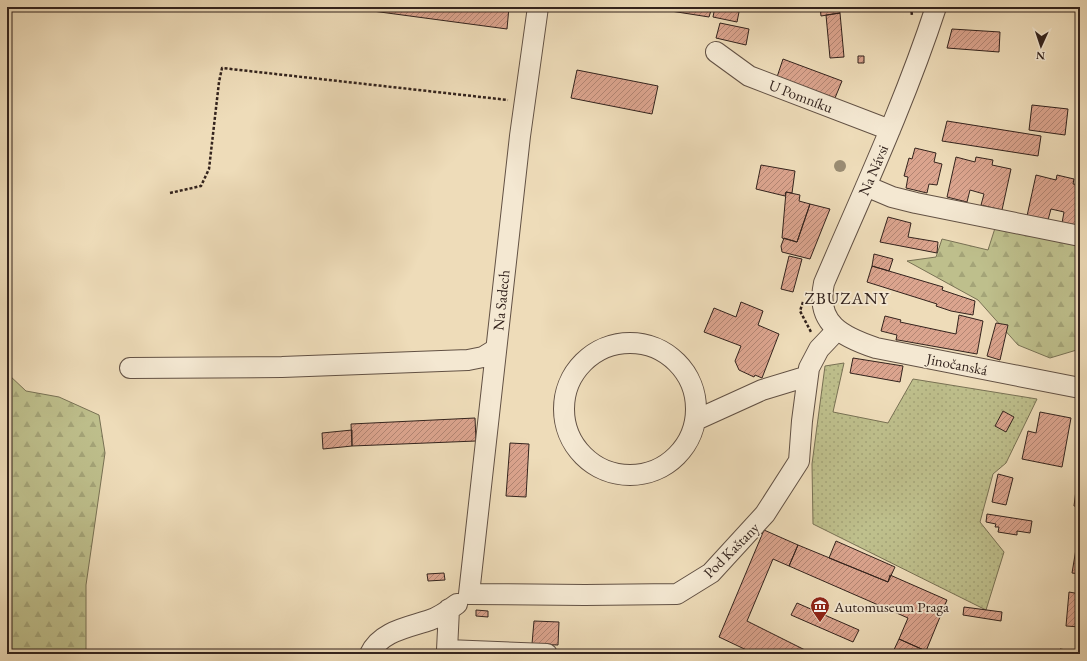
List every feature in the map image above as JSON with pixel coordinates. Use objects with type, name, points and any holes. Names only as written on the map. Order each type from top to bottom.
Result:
[{"type":"street","name":"Na Sadech","points":[[469,594],[524,102],[538,7]]},
{"type":"street","name":"Na Návsi","points":[[838,330],[825,314],[822,295],[824,284],[890,130],[925,40],[936,7]]},
{"type":"street","name":"U Pomníku","points":[[716,52],[749,76],[890,130]]},
{"type":"street","points":[[866,186],[892,197],[916,203],[1080,236]]},
{"type":"street","name":"Pod Kaštany","points":[[469,594],[677,594],[711,573],[765,514],[799,461],[809,368],[823,344],[838,330]]},
{"type":"street","name":"Jinočanská","points":[[838,330],[856,341],[876,348],[1080,388]]},
{"type":"street","points":[[696,420],[695,395],[685,372],[667,354],[644,344],[619,344],[595,352],[577,369],[566,392],[564,417],[572,441],[588,460],[610,472],[623,475],[648,473],[670,462],[687,443],[696,420],[762,390],[808,376]]},
{"type":"street","points":[[130,368],[282,367],[468,360],[483,357],[496,349]]},
{"type":"street","points":[[370,654],[373,648],[397,629],[431,619],[449,609],[469,594]]},
{"type":"street","points":[[449,609],[447,650],[547,654]]},
{"type":"path","points":[[170,192],[201,186],[209,169],[222,68],[524,102]]},
{"type":"path","points":[[805,296],[800,311],[811,333],[823,344]]},
{"type":"green space","points":[[996,225],[1080,242],[1080,349],[1050,358],[1018,345],[978,300],[907,261],[936,257],[942,239],[988,250]]},
{"type":"green space","points":[[844,363],[833,412],[888,423],[913,379],[1037,399],[1006,463],[993,474],[980,522],[1004,552],[986,610],[813,524],[812,464],[825,366]]},
{"type":"green space","points":[[7,370],[9,375],[26,391],[59,397],[99,415],[105,453],[86,585],[86,654],[7,654]]},
{"type":"building","points":[[365,7],[509,7],[507,29],[365,10]]},
{"type":"building","points":[[658,7],[712,7],[709,17],[658,9]]},
{"type":"building","points":[[715,7],[740,7],[737,22],[713,17]]},
{"type":"building","points":[[820,7],[839,7],[840,13],[821,16]]},
{"type":"building","points":[[840,13],[844,57],[830,58],[826,15]]},
{"type":"building","points":[[720,23],[749,29],[746,45],[716,38]]},
{"type":"building","points":[[952,29],[1000,32],[999,52],[947,48]]},
{"type":"building","points":[[858,56],[864,56],[864,63],[858,63]]},
{"type":"building","points":[[783,59],[842,81],[835,98],[777,77]]},
{"type":"building","points":[[577,70],[658,86],[652,114],[571,98]]},
{"type":"building","points":[[1080,102],[1080,133],[1076,133]]},
{"type":"building","points":[[1032,105],[1068,109],[1065,135],[1029,130]]},
{"type":"building","points":[[947,121],[1041,136],[1038,156],[942,141]]},
{"type":"building","points":[[915,148],[936,153],[934,162],[942,164],[937,185],[929,184],[927,193],[906,188],[908,177],[904,176],[909,158],[912,159]]},
{"type":"building","points":[[956,157],[975,162],[976,157],[993,160],[992,165],[1011,169],[1002,210],[981,205],[984,194],[970,190],[967,202],[947,197]]},
{"type":"building","points":[[761,165],[795,171],[792,193],[786,192],[785,196],[756,189]]},
{"type":"building","points":[[1036,175],[1056,180],[1057,175],[1074,179],[1073,184],[1080,185],[1080,228],[1062,223],[1064,212],[1051,209],[1048,220],[1027,216]]},
{"type":"building","points":[[786,192],[800,195],[799,201],[810,204],[797,242],[782,238]]},
{"type":"building","points":[[810,204],[830,209],[810,259],[782,252],[781,246],[784,238],[797,242]]},
{"type":"building","points":[[888,217],[911,223],[908,237],[938,242],[937,253],[880,242]]},
{"type":"building","points":[[874,254],[893,259],[889,271],[872,266]]},
{"type":"building","points":[[789,256],[802,259],[793,292],[781,289]]},
{"type":"building","points":[[872,266],[943,287],[942,290],[975,301],[973,315],[951,311],[936,306],[937,304],[867,282]]},
{"type":"building","points":[[741,302],[763,311],[758,325],[779,334],[762,378],[755,375],[754,377],[739,370],[735,361],[741,346],[704,332],[714,308],[736,317]]},
{"type":"building","points":[[959,315],[983,321],[977,354],[896,340],[897,335],[881,331],[885,316],[901,320],[900,322],[956,334]]},
{"type":"building","points":[[996,323],[1008,325],[1000,360],[987,356]]},
{"type":"building","points":[[853,358],[903,366],[900,382],[850,373]]},
{"type":"building","points":[[1003,411],[1014,417],[1006,432],[995,426]]},
{"type":"building","points":[[1040,412],[1071,418],[1062,467],[1022,459],[1028,431],[1036,433]]},
{"type":"building","points":[[475,418],[476,441],[352,446],[351,424]]},
{"type":"building","points":[[352,430],[352,446],[323,449],[322,433]]},
{"type":"building","points":[[510,443],[529,444],[526,497],[506,496]]},
{"type":"building","points":[[998,474],[1013,478],[1006,505],[992,502]]},
{"type":"building","points":[[1077,482],[1080,482],[1080,507],[1074,506]]},
{"type":"building","points":[[987,514],[1032,521],[1030,533],[1017,531],[1017,535],[998,532],[999,527],[995,527],[996,524],[986,522]]},
{"type":"building","points":[[764,530],[798,545],[789,566],[773,559],[747,621],[813,654],[755,654],[719,637]]},
{"type":"building","points":[[836,541],[895,567],[888,582],[829,558]]},
{"type":"building","points":[[798,545],[888,582],[890,575],[947,600],[926,651],[899,639],[908,618],[789,566]]},
{"type":"building","points":[[1076,549],[1080,550],[1080,574],[1072,573]]},
{"type":"building","points":[[444,573],[445,580],[428,581],[427,574]]},
{"type":"building","points":[[1069,592],[1080,594],[1080,627],[1066,626]]},
{"type":"building","points":[[797,603],[859,630],[853,642],[791,615]]},
{"type":"building","points":[[964,607],[1002,612],[1001,621],[963,615]]},
{"type":"building","points":[[476,610],[488,611],[488,617],[476,616]]},
{"type":"building","points":[[534,621],[559,622],[558,645],[532,644]]},
{"type":"building","points":[[899,639],[926,651],[925,654],[892,654]]},
{"type":"building","points":[[1060,649],[1080,652],[1080,654],[1059,654]]},
{"type":"place","name":"Automuseum Praga","points":[[820,623]]},
{"type":"district","name":"ZBUZANY","points":[[847,298]]}]
